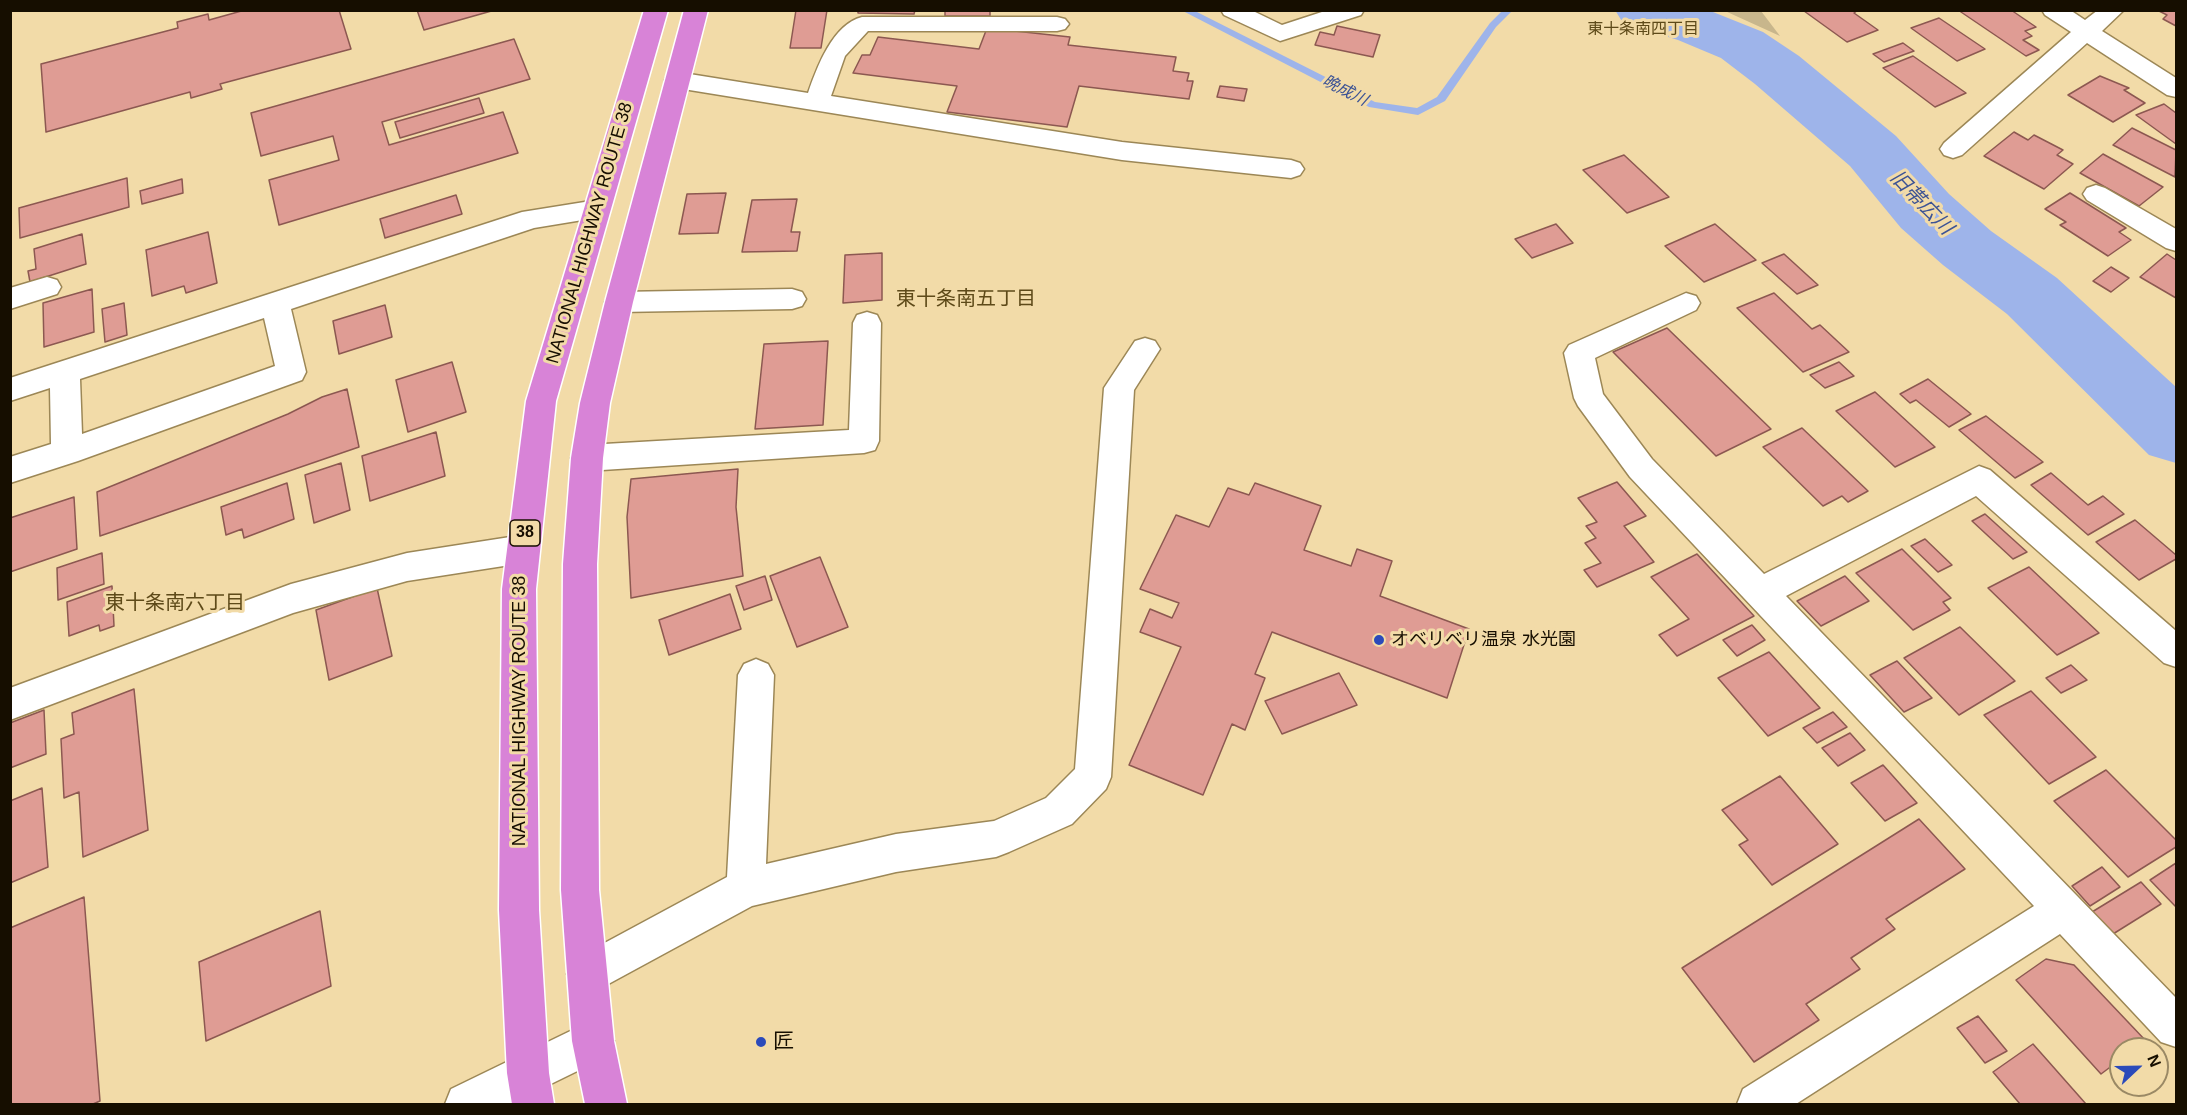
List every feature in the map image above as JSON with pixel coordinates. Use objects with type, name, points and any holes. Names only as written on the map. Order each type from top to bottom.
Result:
[{"type":"highway","name":"NATIONAL HIGHWAY ROUTE 38","points":[[531,1089],[519,910],[519,589],[523,549],[541,402],[656,10]]},
{"type":"highway","points":[[606,1104],[593,1041],[580,890],[580,564],[587,458],[595,403],[619,302],[696,10]]},
{"type":"street","points":[[1232,10],[1280,34],[1353,10]]},
{"type":"street","points":[[2053,10],[2176,88]]},
{"type":"street","points":[[1953,149],[2086,31],[2113,10]]},
{"type":"street","points":[[817,101],[834,54],[862,24],[1057,24]]},
{"type":"street","points":[[677,80],[1122,151],[1291,169]]},
{"type":"street","points":[[2096,194],[2176,241]]},
{"type":"street","points":[[10,390],[532,219],[597,209]]},
{"type":"street","points":[[10,299],[47,287]]},
{"type":"street","points":[[619,302],[792,299]]},
{"type":"street","points":[[10,470],[67,453],[291,372],[275,303]]},
{"type":"street","points":[[1686,303],[1579,352],[1588,398],[1641,468],[2176,1027]]},
{"type":"street","points":[[587,458],[864,441],[867,323]]},
{"type":"street","points":[[588,974],[746,888],[896,853],[996,839],[1059,811],[1093,777],[1119,388],[1145,349]]},
{"type":"street","points":[[65,372],[67,453]]},
{"type":"street","points":[[1762,592],[1979,479],[2176,652]]},
{"type":"street","points":[[10,704],[291,599],[407,567],[523,549]]},
{"type":"street","points":[[746,888],[756,675]]},
{"type":"street","points":[[1758,1104],[2064,909]]},
{"type":"street","points":[[466,1104],[531,1089],[593,1041]]},
{"type":"shaded area","points":[[1725,11],[1761,11],[1780,36]]},
{"type":"building","points":[[245,10],[339,10],[351,49],[220,84],[222,89],[191,98],[190,92],[46,132],[41,64],[178,28],[177,22],[208,14],[209,20]]},
{"type":"building","points":[[417,10],[495,10],[424,30]]},
{"type":"building","points":[[796,10],[827,10],[821,48],[790,48]]},
{"type":"building","points":[[858,10],[915,10],[914,14],[858,13]]},
{"type":"building","points":[[945,10],[990,10],[990,16],[945,16]]},
{"type":"building","points":[[1858,10],[1854,13],[1878,30],[1847,42],[1804,11]]},
{"type":"building","points":[[1958,10],[2011,10],[2036,27],[2025,31],[2032,36],[2023,40],[2039,50],[2026,56]]},
{"type":"building","points":[[2157,10],[2176,10],[2176,26],[2163,19],[2167,15]]},
{"type":"building","points":[[1939,18],[1985,49],[1957,61],[1911,28]]},
{"type":"building","points":[[1337,26],[1380,35],[1373,57],[1315,45],[1320,32],[1334,35]]},
{"type":"building","points":[[987,28],[1070,37],[1068,45],[1176,57],[1173,71],[1189,73],[1187,81],[1193,81],[1189,99],[1079,86],[1067,127],[947,112],[957,86],[853,73],[862,55],[870,55],[878,37],[979,49]]},
{"type":"building","points":[[514,39],[530,79],[382,122],[389,145],[503,112],[518,153],[279,225],[269,180],[339,160],[333,136],[261,156],[251,113]]},
{"type":"building","points":[[1903,43],[1914,51],[1884,62],[1873,54]]},
{"type":"building","points":[[1913,56],[1966,93],[1935,107],[1883,68]]},
{"type":"building","points":[[2100,76],[2129,88],[2124,90],[2145,103],[2113,122],[2068,95]]},
{"type":"building","points":[[1220,86],[1247,89],[1244,101],[1217,97]]},
{"type":"building","points":[[479,98],[484,113],[400,138],[395,122]]},
{"type":"building","points":[[2164,104],[2176,113],[2176,144],[2136,115]]},
{"type":"building","points":[[2132,128],[2176,150],[2175,177],[2113,145]]},
{"type":"building","points":[[2014,132],[2028,140],[2034,135],[2063,150],[2057,155],[2073,164],[2044,189],[1984,156]]},
{"type":"building","points":[[2103,154],[2163,187],[2139,206],[2080,173]]},
{"type":"building","points":[[1624,155],[1669,197],[1627,213],[1583,170]]},
{"type":"building","points":[[127,178],[129,207],[20,238],[19,208]]},
{"type":"building","points":[[182,179],[183,193],[142,204],[140,191]]},
{"type":"building","points":[[726,193],[718,233],[679,234],[687,194]]},
{"type":"building","points":[[2070,193],[2126,228],[2119,232],[2131,240],[2108,256],[2060,225],[2066,222],[2045,209]]},
{"type":"building","points":[[456,195],[462,214],[385,238],[380,219]]},
{"type":"building","points":[[797,199],[791,232],[800,232],[797,251],[742,252],[752,200]]},
{"type":"building","points":[[1556,224],[1573,243],[1532,258],[1515,239]]},
{"type":"building","points":[[1715,224],[1756,260],[1704,282],[1665,246]]},
{"type":"building","points":[[208,232],[217,283],[186,293],[184,286],[152,296],[146,250]]},
{"type":"building","points":[[82,234],[86,264],[30,282],[28,271],[36,269],[34,249]]},
{"type":"building","points":[[882,253],[882,300],[843,303],[845,255]]},
{"type":"building","points":[[1784,254],[1818,285],[1797,294],[1762,263]]},
{"type":"building","points":[[2167,254],[2176,260],[2176,298],[2140,277]]},
{"type":"building","points":[[2111,267],[2129,278],[2111,292],[2093,281]]},
{"type":"building","points":[[92,289],[94,332],[44,347],[43,303]]},
{"type":"building","points":[[1774,293],[1812,329],[1820,325],[1849,352],[1803,372],[1737,308]]},
{"type":"building","points":[[124,303],[127,335],[105,342],[102,309]]},
{"type":"building","points":[[385,305],[392,337],[339,354],[333,321]]},
{"type":"building","points":[[1667,328],[1771,429],[1716,456],[1613,352]]},
{"type":"building","points":[[828,341],[823,425],[755,429],[764,344]]},
{"type":"building","points":[[452,362],[466,412],[408,432],[396,380]]},
{"type":"building","points":[[1839,362],[1854,376],[1825,388],[1810,375]]},
{"type":"building","points":[[1928,379],[1971,414],[1949,427],[1916,400],[1910,403],[1900,394]]},
{"type":"building","points":[[347,389],[359,447],[100,536],[97,492],[288,414],[322,397]]},
{"type":"building","points":[[1875,392],[1935,447],[1895,467],[1836,411]]},
{"type":"building","points":[[1986,416],[2043,462],[2015,478],[1959,430]]},
{"type":"building","points":[[1802,428],[1868,491],[1848,502],[1842,496],[1823,506],[1763,447]]},
{"type":"building","points":[[436,432],[445,476],[370,501],[362,456]]},
{"type":"building","points":[[341,463],[350,510],[314,523],[305,475]]},
{"type":"building","points":[[738,469],[736,507],[743,576],[631,598],[627,517],[631,479]]},
{"type":"building","points":[[2051,473],[2088,505],[2103,496],[2124,514],[2088,535],[2031,485]]},
{"type":"building","points":[[1617,482],[1646,516],[1624,526],[1654,562],[1597,587],[1584,570],[1601,563],[1585,543],[1596,538],[1586,526],[1597,522],[1578,498]]},
{"type":"building","points":[[287,483],[294,519],[244,538],[242,529],[226,535],[221,507]]},
{"type":"building","name":"オベリベリ温泉 水光園","points":[[1255,483],[1321,506],[1304,550],[1351,566],[1357,549],[1392,561],[1380,596],[1469,629],[1447,698],[1272,632],[1255,674],[1265,678],[1245,730],[1232,724],[1203,795],[1129,765],[1181,647],[1140,632],[1150,609],[1172,618],[1179,603],[1140,589],[1176,515],[1209,527],[1228,488],[1249,495]]},
{"type":"building","points":[[74,497],[77,549],[10,572],[10,518]]},
{"type":"building","points":[[1985,514],[2027,552],[2013,559],[1972,521]]},
{"type":"building","points":[[2135,520],[2176,555],[2176,559],[2139,580],[2096,542]]},
{"type":"building","points":[[1925,539],[1952,565],[1938,572],[1911,546]]},
{"type":"building","points":[[1902,549],[1951,598],[1943,602],[1950,610],[1913,630],[1856,573]]},
{"type":"building","points":[[102,553],[104,584],[58,600],[57,568]]},
{"type":"building","points":[[1697,554],[1754,616],[1677,656],[1659,635],[1689,619],[1651,577]]},
{"type":"building","points":[[820,557],[848,627],[797,647],[770,576]]},
{"type":"building","points":[[2029,567],[2099,633],[2057,655],[1988,588]]},
{"type":"building","points":[[765,576],[772,600],[744,610],[736,586]]},
{"type":"building","points":[[1845,576],[1869,601],[1821,626],[1797,601]]},
{"type":"building","points":[[112,586],[114,626],[100,631],[99,625],[69,636],[67,602]]},
{"type":"building","points":[[377,588],[392,656],[329,680],[316,610]]},
{"type":"building","points":[[730,594],[741,629],[669,655],[659,620]]},
{"type":"building","points":[[1752,625],[1765,640],[1737,656],[1723,640]]},
{"type":"building","points":[[1960,627],[2015,681],[1959,715],[1904,658]]},
{"type":"building","points":[[1769,652],[1820,708],[1768,736],[1718,678]]},
{"type":"building","points":[[1897,661],[1932,698],[1904,712],[1870,675]]},
{"type":"building","points":[[2071,665],[2087,680],[2061,693],[2046,678]]},
{"type":"building","points":[[1339,673],[1357,705],[1282,734],[1265,701]]},
{"type":"building","points":[[134,689],[148,830],[83,857],[79,792],[64,798],[61,739],[74,734],[72,713]]},
{"type":"building","points":[[2031,691],[2096,757],[2049,784],[1984,715]]},
{"type":"building","points":[[44,710],[46,754],[10,768],[10,723]]},
{"type":"building","points":[[1833,712],[1847,727],[1817,743],[1803,728]]},
{"type":"building","points":[[1850,733],[1865,750],[1838,766],[1822,748]]},
{"type":"building","points":[[1883,765],[1917,803],[1885,821],[1851,783]]},
{"type":"building","points":[[2106,770],[2176,840],[2176,847],[2128,877],[2054,801]]},
{"type":"building","points":[[1780,776],[1838,844],[1772,885],[1739,845],[1748,840],[1722,810]]},
{"type":"building","points":[[42,788],[48,867],[10,883],[10,801]]},
{"type":"building","points":[[1919,819],[1965,869],[1886,919],[1895,929],[1851,958],[1860,969],[1806,1004],[1819,1020],[1754,1062],[1682,968]]},
{"type":"building","points":[[2176,863],[2176,907],[2150,880]]},
{"type":"building","points":[[2102,867],[2120,887],[2090,906],[2072,886]]},
{"type":"building","points":[[2141,882],[2161,904],[2113,934],[2092,912]]},
{"type":"building","points":[[84,897],[100,1101],[93,1104],[10,1104],[10,928]]},
{"type":"building","points":[[320,911],[331,986],[206,1041],[199,962]]},
{"type":"building","points":[[2046,959],[2074,965],[2142,1037],[2109,1037],[2109,1068],[2101,1074],[2016,980]]},
{"type":"building","points":[[1978,1016],[2007,1051],[1985,1063],[1957,1028]]},
{"type":"building","points":[[2033,1044],[2086,1104],[2020,1104],[1993,1072]]},
{"type":"waterway","name":"晩成川","points":[[1185,10],[1373,105],[1418,112],[1441,99],[1493,25],[1509,10]]},
{"type":"waterway","name":"旧帯広川","points":[[1644,10],[1699,27],[1742,45],[1777,70],[1873,151],[1925,211],[1967,248],[2032,296],[2176,433]]},
{"type":"place","name":"オベリベリ温泉 水光園","points":[[1379,640]]},
{"type":"place","name":"匠","points":[[761,1042]]},
{"type":"district","name":"東十条南四丁目","points":[[1643,30]]},
{"type":"district","name":"東十条南五丁目","points":[[966,299]]},
{"type":"district","name":"東十条南六丁目","points":[[175,603]]}]
